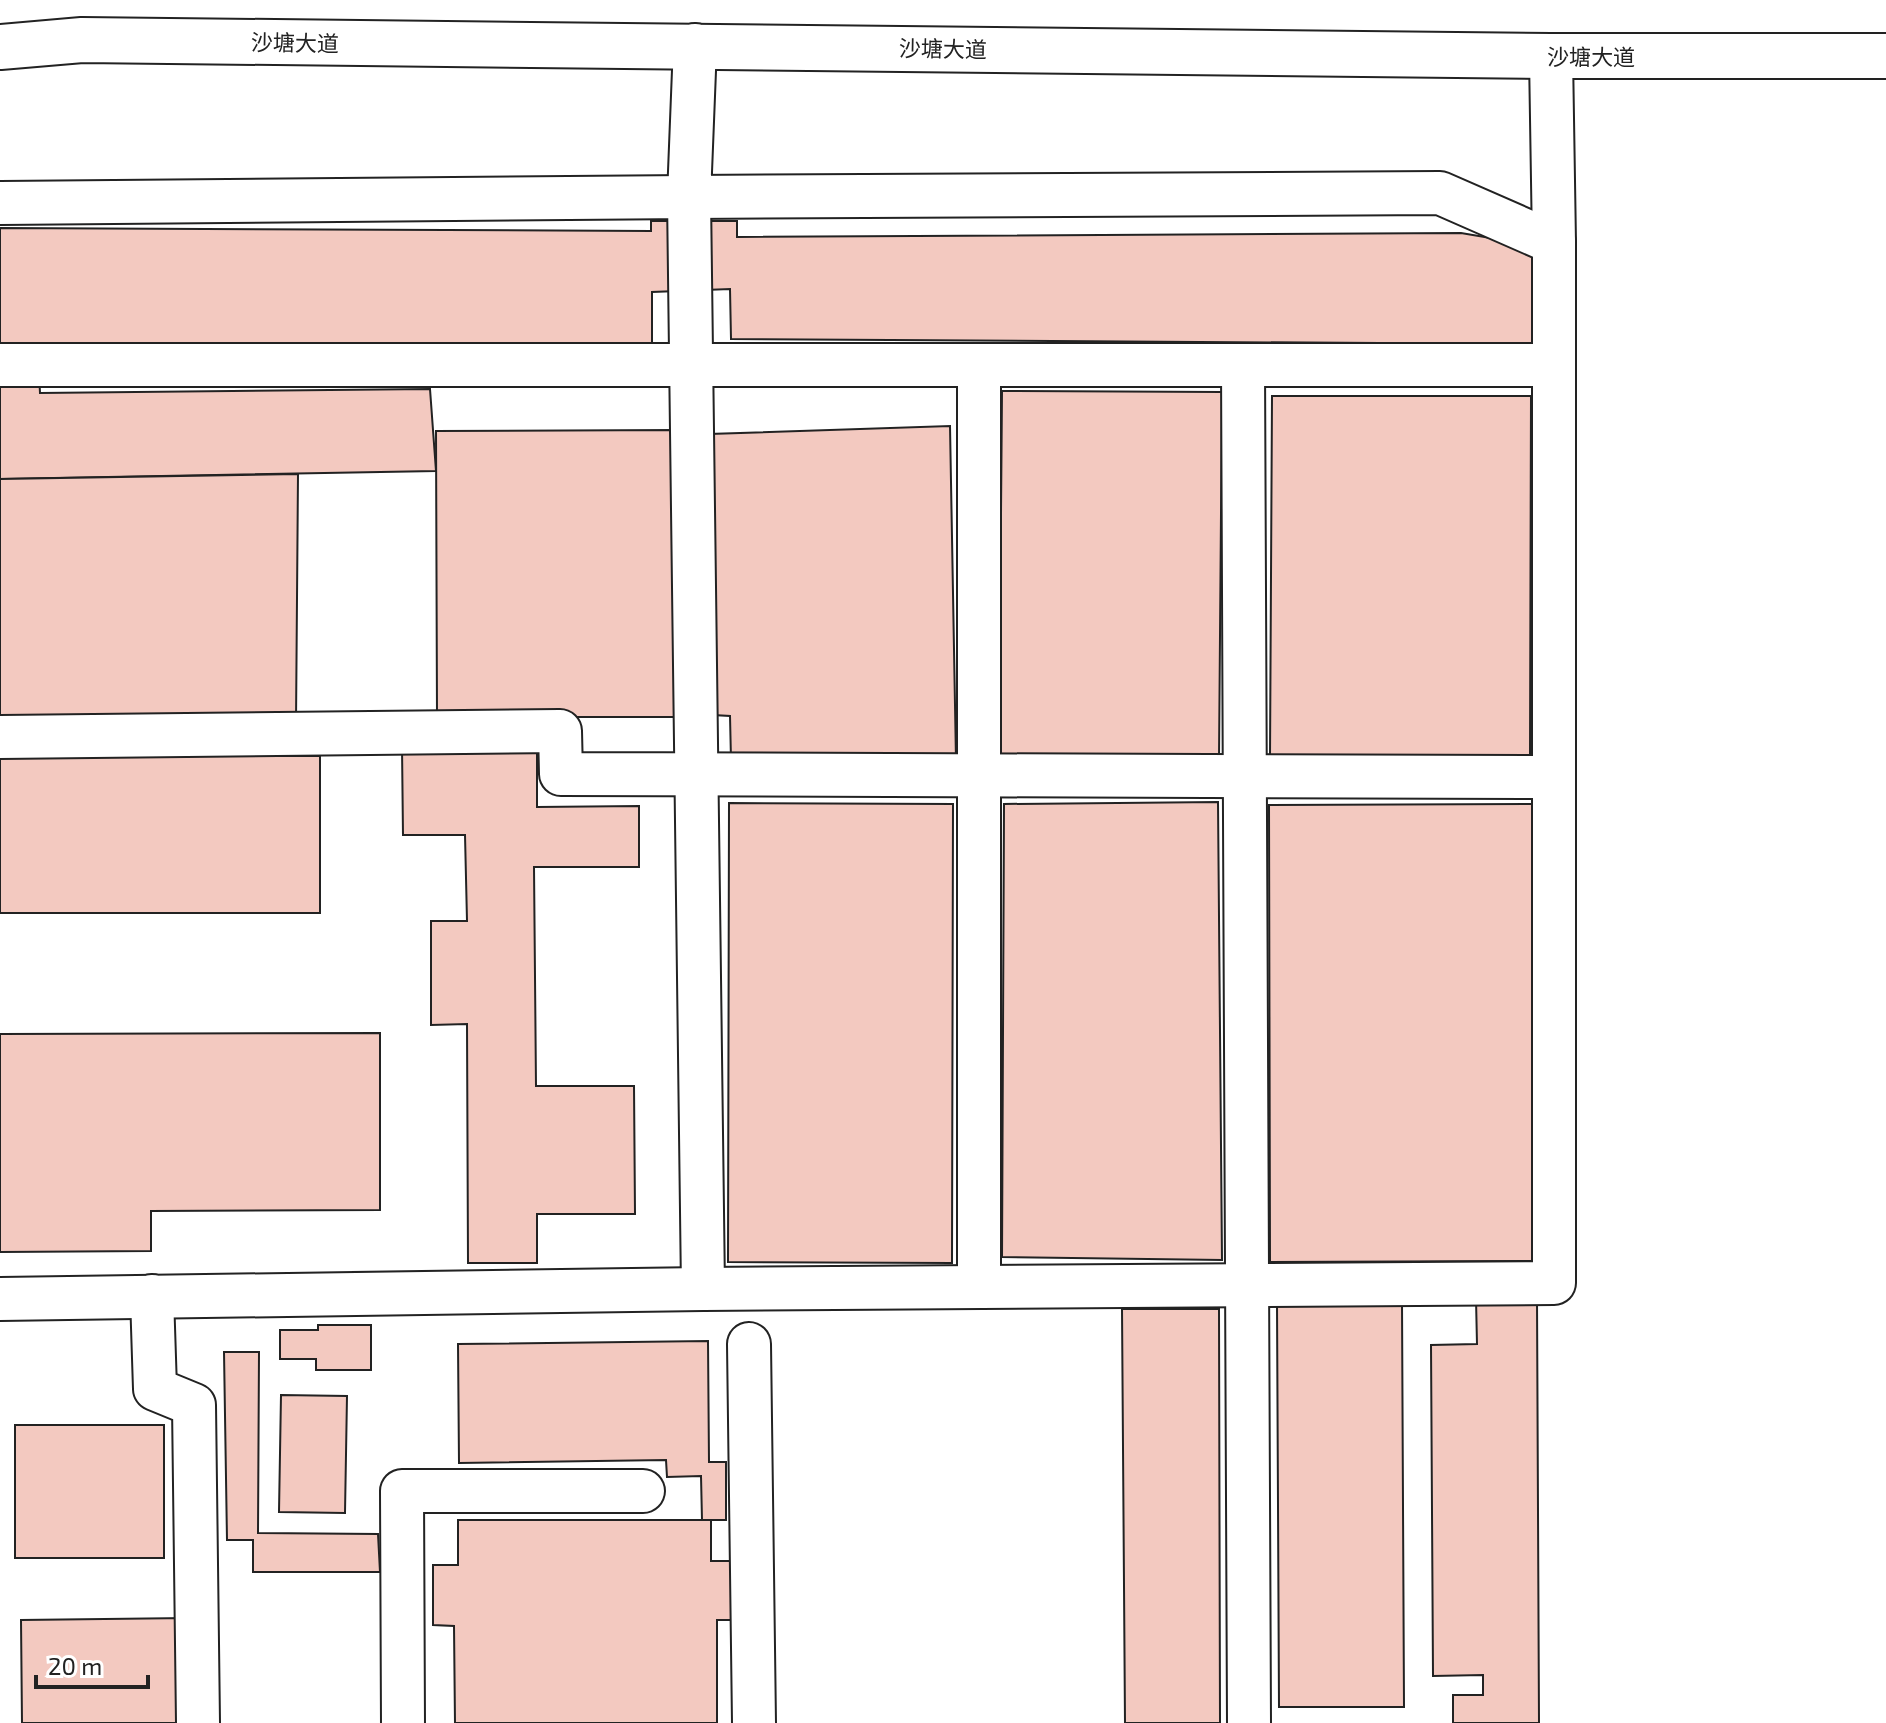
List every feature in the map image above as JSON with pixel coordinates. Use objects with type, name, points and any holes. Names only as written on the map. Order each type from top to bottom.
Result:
[{"type":"main road","name":"沙塘大道","points":[[0,47],[82,40],[1551,56],[1886,56]]},
{"type":"lane","points":[[695,45],[689,197],[703,1289]]},
{"type":"lane","points":[[0,1299],[703,1289],[1554,1283],[1554,243],[1551,56]]},
{"type":"lane","points":[[0,203],[1440,193],[1554,243]]},
{"type":"lane","points":[[0,365],[1554,365]]},
{"type":"lane","points":[[979,365],[979,1287]]},
{"type":"lane","points":[[1243,365],[1249,1723]]},
{"type":"lane","points":[[0,737],[560,731],[561,774],[1554,777]]},
{"type":"lane","points":[[152,1296],[155,1389],[194,1405],[198,1723]]},
{"type":"lane","points":[[749,1344],[754,1723]]},
{"type":"lane","points":[[403,1723],[402,1491],[643,1491]]},
{"type":"building","points":[[651,221],[737,221],[737,237],[1461,233],[1532,245],[1532,344],[731,339],[730,289],[652,292],[652,352],[0,357],[0,228],[651,231]]},
{"type":"building","points":[[0,373],[39,373],[40,393],[430,389],[436,471],[0,479]]},
{"type":"building","points":[[1002,391],[1222,392],[1219,758],[999,757]]},
{"type":"building","points":[[1272,396],[1531,396],[1530,756],[1270,756]]},
{"type":"building","points":[[950,426],[956,760],[731,760],[730,716],[713,715],[709,434]]},
{"type":"building","points":[[676,430],[676,717],[437,717],[436,431]]},
{"type":"building","points":[[298,474],[296,723],[0,723],[0,479]]},
{"type":"building","points":[[537,746],[537,807],[639,806],[639,867],[534,867],[536,1086],[634,1086],[635,1214],[537,1214],[537,1263],[468,1263],[467,1024],[431,1025],[431,921],[467,921],[465,835],[403,835],[402,747]]},
{"type":"building","points":[[0,756],[320,756],[320,913],[0,913]]},
{"type":"building","points":[[1218,802],[1222,1260],[1002,1257],[1004,804]]},
{"type":"building","points":[[729,803],[953,804],[952,1263],[728,1262]]},
{"type":"building","points":[[1534,804],[1535,1261],[1270,1262],[1269,805]]},
{"type":"building","points":[[380,1033],[380,1210],[151,1211],[151,1251],[0,1252],[0,1034]]},
{"type":"building","points":[[1476,1299],[1537,1299],[1539,1723],[1453,1723],[1453,1695],[1483,1695],[1483,1675],[1433,1676],[1431,1345],[1477,1344]]},
{"type":"building","points":[[1402,1303],[1404,1707],[1279,1707],[1277,1304]]},
{"type":"building","points":[[1122,1309],[1219,1309],[1220,1723],[1125,1723]]},
{"type":"building","points":[[318,1325],[371,1325],[371,1370],[316,1370],[316,1359],[280,1359],[280,1330],[318,1330]]},
{"type":"building","points":[[708,1341],[709,1462],[726,1462],[726,1520],[702,1520],[701,1476],[667,1477],[666,1460],[459,1463],[458,1344]]},
{"type":"building","points":[[224,1352],[259,1352],[258,1533],[378,1534],[380,1572],[253,1572],[253,1540],[227,1540]]},
{"type":"building","points":[[281,1395],[347,1396],[345,1513],[279,1512]]},
{"type":"building","points":[[15,1425],[164,1425],[164,1558],[15,1558]]},
{"type":"building","points":[[458,1520],[711,1520],[711,1561],[737,1561],[739,1620],[717,1620],[717,1723],[455,1723],[454,1626],[433,1625],[433,1565],[458,1565]]},
{"type":"building","points":[[188,1618],[189,1723],[22,1723],[21,1620]]}]
